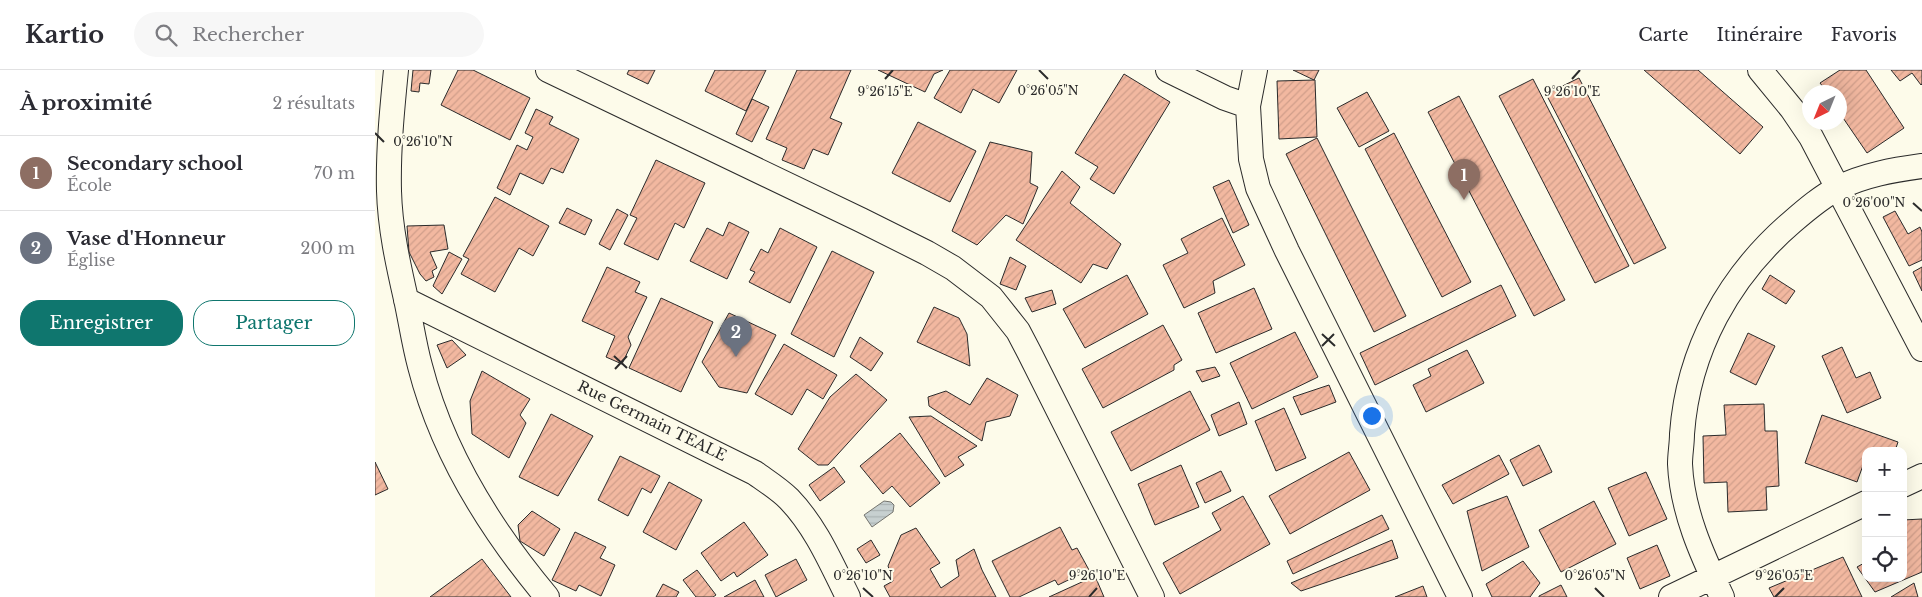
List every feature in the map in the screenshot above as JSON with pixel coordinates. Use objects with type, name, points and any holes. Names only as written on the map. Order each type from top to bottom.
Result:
[{"type":"street","points":[[397,70],[389,163],[389,193],[396,254],[419,366],[442,432],[482,509],[505,544],[547,597]]},
{"type":"street","points":[[548,70],[927,253],[953,268],[991,297],[1018,331],[1152,597]]},
{"type":"street","points":[[1168,70],[1225,98],[1247,106]]},
{"type":"street","points":[[1255,70],[1247,106],[1251,159],[1258,188],[1269,214],[1460,597]]},
{"type":"street","points":[[1760,70],[1792,109],[1811,137],[1922,349]]},
{"type":"street","points":[[1718,587],[1699,548],[1685,498],[1680,464],[1685,406],[1695,362],[1727,294],[1754,258],[1782,230],[1805,211],[1839,188],[1865,177],[1893,170],[1922,166]]},
{"type":"street","name":"Rue Germain TEALE","points":[[406,300],[755,473],[788,498],[806,519],[822,544],[849,597]]},
{"type":"street","points":[[1907,483],[1922,476]]},
{"type":"street","points":[[1671,597],[1718,587],[1862,505]]},
{"type":"shaded area","points":[[884,501],[891,502],[894,505],[893,512],[872,527],[864,515]]},
{"type":"building","points":[[413,70],[431,70],[429,84],[420,83],[419,92],[411,91]]},
{"type":"building","points":[[458,70],[473,70],[530,98],[510,140],[441,105]]},
{"type":"building","points":[[629,70],[655,70],[648,84],[627,74]]},
{"type":"building","points":[[715,70],[766,70],[746,111],[705,91]]},
{"type":"building","points":[[797,70],[851,70],[830,118],[842,123],[828,155],[813,149],[804,169],[782,160],[787,148],[766,139]]},
{"type":"building","points":[[878,70],[943,70],[934,74],[925,92]]},
{"type":"building","points":[[950,70],[1017,70],[999,103],[973,89],[961,113],[934,98]]},
{"type":"building","points":[[1293,70],[1319,70],[1314,80]]},
{"type":"building","points":[[1644,70],[1698,70],[1763,127],[1740,154]]},
{"type":"building","points":[[1840,70],[1866,70],[1904,128],[1867,153],[1847,124],[1847,85],[1822,85],[1820,83]]},
{"type":"building","points":[[1891,70],[1922,70],[1922,84],[1912,73],[1900,81]]},
{"type":"building","points":[[1124,74],[1170,102],[1114,194],[1090,179],[1098,167],[1075,153]]},
{"type":"building","points":[[1579,78],[1666,248],[1634,264],[1546,94]]},
{"type":"building","points":[[1533,79],[1629,266],[1595,283],[1499,96]]},
{"type":"building","points":[[1315,80],[1317,137],[1279,139],[1277,81]]},
{"type":"building","points":[[1367,92],[1389,131],[1359,147],[1337,108]]},
{"type":"building","points":[[1459,96],[1565,300],[1534,316],[1428,112]]},
{"type":"building","points":[[752,99],[769,107],[752,142],[736,134]]},
{"type":"building","points":[[536,109],[553,117],[549,124],[579,139],[563,173],[551,168],[543,184],[520,173],[510,195],[497,188],[517,145],[527,150],[533,137],[525,133]]},
{"type":"building","points":[[918,122],[976,151],[950,202],[892,173]]},
{"type":"building","points":[[1394,133],[1471,282],[1442,297],[1365,149]]},
{"type":"building","points":[[1317,138],[1406,316],[1374,332],[1286,154]]},
{"type":"building","points":[[990,142],[1032,152],[1030,183],[1038,187],[1023,224],[1006,215],[977,245],[952,231]]},
{"type":"building","points":[[656,160],[705,183],[684,228],[675,223],[658,260],[624,244],[637,218],[630,215]]},
{"type":"building","points":[[1062,171],[1080,187],[1070,203],[1121,244],[1107,269],[1093,264],[1081,283],[1016,240]]},
{"type":"building","points":[[1229,180],[1249,225],[1233,233],[1213,187]]},
{"type":"building","points":[[495,197],[549,226],[533,256],[519,248],[495,292],[461,274],[469,259],[463,256]]},
{"type":"building","points":[[567,208],[592,220],[585,235],[559,223]]},
{"type":"building","points":[[617,209],[628,215],[610,250],[599,244]]},
{"type":"building","points":[[1895,211],[1908,234],[1920,227],[1922,232],[1922,260],[1909,266],[1883,217]]},
{"type":"building","points":[[1222,218],[1245,265],[1213,281],[1215,293],[1184,308],[1163,265],[1188,253],[1181,239]]},
{"type":"building","points":[[729,222],[749,232],[727,279],[690,261],[707,228],[723,236]]},
{"type":"building","points":[[444,225],[448,249],[430,252],[437,268],[432,271],[434,277],[426,281],[420,274],[409,252],[407,226]]},
{"type":"building","points":[[780,228],[817,247],[790,303],[749,282],[755,272],[750,270],[761,249],[768,253]]},
{"type":"building","points":[[832,251],[874,272],[834,357],[791,334]]},
{"type":"building","points":[[449,252],[462,259],[442,294],[433,286]]},
{"type":"building","points":[[1010,257],[1026,266],[1016,290],[1000,284]]},
{"type":"building","points":[[607,267],[640,282],[635,292],[647,297],[628,337],[631,345],[622,364],[606,357],[615,336],[582,321]]},
{"type":"building","points":[[1922,267],[1922,291],[1913,272]]},
{"type":"building","points":[[1127,275],[1148,314],[1085,348],[1063,309]]},
{"type":"building","points":[[1770,275],[1795,291],[1786,304],[1762,289]]},
{"type":"building","points":[[1501,285],[1516,316],[1375,385],[1360,353]]},
{"type":"building","points":[[1254,288],[1272,329],[1216,353],[1198,313]]},
{"type":"building","points":[[1052,290],[1056,304],[1032,312],[1025,298]]},
{"type":"building","points":[[661,298],[713,322],[681,392],[629,368]]},
{"type":"building","points":[[934,307],[959,318],[967,334],[970,366],[917,342]]},
{"type":"building","points":[[729,313],[776,335],[747,393],[719,387],[702,362]]},
{"type":"building","points":[[1163,325],[1182,360],[1174,365],[1174,370],[1103,408],[1082,369]]},
{"type":"building","points":[[1295,332],[1318,377],[1252,409],[1230,363]]},
{"type":"building","points":[[1748,333],[1775,346],[1756,385],[1730,372]]},
{"type":"building","points":[[860,337],[883,353],[871,371],[850,357]]},
{"type":"building","points":[[452,340],[466,355],[447,368],[437,345]]},
{"type":"building","points":[[784,344],[837,375],[823,399],[807,389],[792,415],[755,394]]},
{"type":"building","points":[[1842,347],[1856,378],[1870,372],[1881,398],[1847,413],[1822,356]]},
{"type":"building","points":[[1467,350],[1484,383],[1426,412],[1413,385],[1431,376],[1428,369]]},
{"type":"building","points":[[1215,367],[1220,376],[1202,382],[1196,371]]},
{"type":"building","points":[[482,371],[530,399],[520,415],[526,423],[509,458],[472,434],[470,401]]},
{"type":"building","points":[[856,374],[887,400],[828,465],[818,465],[798,449],[830,397]]},
{"type":"building","points":[[987,378],[1018,395],[1010,416],[986,422],[982,441],[929,406],[928,397],[946,391],[970,405]]},
{"type":"building","points":[[1329,385],[1336,402],[1301,415],[1293,397]]},
{"type":"building","points":[[1190,391],[1210,430],[1131,471],[1111,432]]},
{"type":"building","points":[[1239,402],[1247,424],[1219,436],[1211,415]]},
{"type":"building","points":[[1764,404],[1765,431],[1777,431],[1779,486],[1766,487],[1767,510],[1728,512],[1727,482],[1704,483],[1703,436],[1726,435],[1724,405]]},
{"type":"building","points":[[1284,408],[1306,458],[1276,471],[1255,421]]},
{"type":"building","points":[[551,414],[593,436],[558,496],[519,477]]},
{"type":"building","points":[[1822,415],[1898,442],[1896,447],[1862,447],[1862,468],[1857,482],[1805,463]]},
{"type":"building","points":[[931,416],[977,446],[958,457],[964,465],[945,477],[909,417]]},
{"type":"building","points":[[900,433],[940,483],[910,507],[892,486],[883,494],[860,466]]},
{"type":"building","points":[[1539,445],[1552,472],[1523,486],[1510,460]]},
{"type":"building","points":[[1349,452],[1370,490],[1290,534],[1269,496]]},
{"type":"building","points":[[1499,455],[1509,474],[1453,504],[1442,485]]},
{"type":"building","points":[[620,456],[660,476],[651,493],[642,488],[628,516],[598,500]]},
{"type":"building","points":[[375,462],[388,489],[375,495]]},
{"type":"building","points":[[1181,465],[1199,507],[1155,525],[1138,484]]},
{"type":"building","points":[[834,467],[845,482],[820,501],[809,485]]},
{"type":"building","points":[[1221,471],[1231,491],[1205,503],[1196,483]]},
{"type":"building","points":[[1646,472],[1667,519],[1629,536],[1608,488]]},
{"type":"building","points":[[669,482],[702,500],[676,550],[643,532]]},
{"type":"building","points":[[1243,496],[1270,544],[1180,594],[1163,563],[1221,530],[1212,513]]},
{"type":"building","points":[[1507,496],[1529,547],[1482,571],[1467,511]]},
{"type":"building","points":[[1594,501],[1616,544],[1561,572],[1539,530]]},
{"type":"building","points":[[532,511],[560,529],[544,556],[520,541],[518,525]]},
{"type":"building","points":[[1382,515],[1389,529],[1293,574],[1287,561]]},
{"type":"building","points":[[1922,519],[1922,572],[1907,578],[1907,537],[1907,520]]},
{"type":"building","points":[[744,522],[768,555],[737,577],[734,572],[721,581],[701,553]]},
{"type":"building","points":[[1060,527],[1072,550],[1077,548],[1089,570],[1058,585],[1055,580],[1019,597],[1010,597],[992,561]]},
{"type":"building","points":[[916,528],[940,563],[930,569],[941,588],[959,576],[956,560],[974,549],[996,597],[890,597],[884,586],[893,581],[888,566],[901,535]]},
{"type":"building","points":[[575,532],[606,547],[600,558],[615,565],[601,596],[579,585],[576,591],[552,580]]},
{"type":"building","points":[[871,540],[880,555],[866,563],[857,549]]},
{"type":"building","points":[[1392,540],[1398,558],[1301,591],[1291,583]]},
{"type":"building","points":[[1657,545],[1670,576],[1640,589],[1627,558]]},
{"type":"building","points":[[1843,557],[1862,597],[1774,597],[1769,588]]},
{"type":"building","points":[[482,559],[511,597],[430,597]]},
{"type":"building","points":[[796,559],[807,580],[776,597],[765,575]]},
{"type":"building","points":[[1523,561],[1540,583],[1530,597],[1492,597],[1486,584]]},
{"type":"building","points":[[1862,564],[1862,574],[1857,567]]},
{"type":"building","points":[[697,570],[716,595],[713,597],[696,597],[683,580]]},
{"type":"building","points":[[1095,576],[1104,597],[1049,597]]},
{"type":"building","points":[[755,580],[764,597],[724,597]]},
{"type":"building","points":[[1868,582],[1898,582],[1875,592]]},
{"type":"building","points":[[1914,583],[1918,597],[1891,597]]},
{"type":"building","points":[[663,584],[679,592],[676,597],[656,597]]},
{"type":"building","points":[[1561,585],[1567,597],[1539,597],[1539,596]]},
{"type":"building","points":[[1423,586],[1427,597],[1395,597]]},
{"type":"place","name":"Secondary school","points":[[1464,200]]},
{"type":"place","name":"Vase d'Honneur","points":[[736,357]]}]
